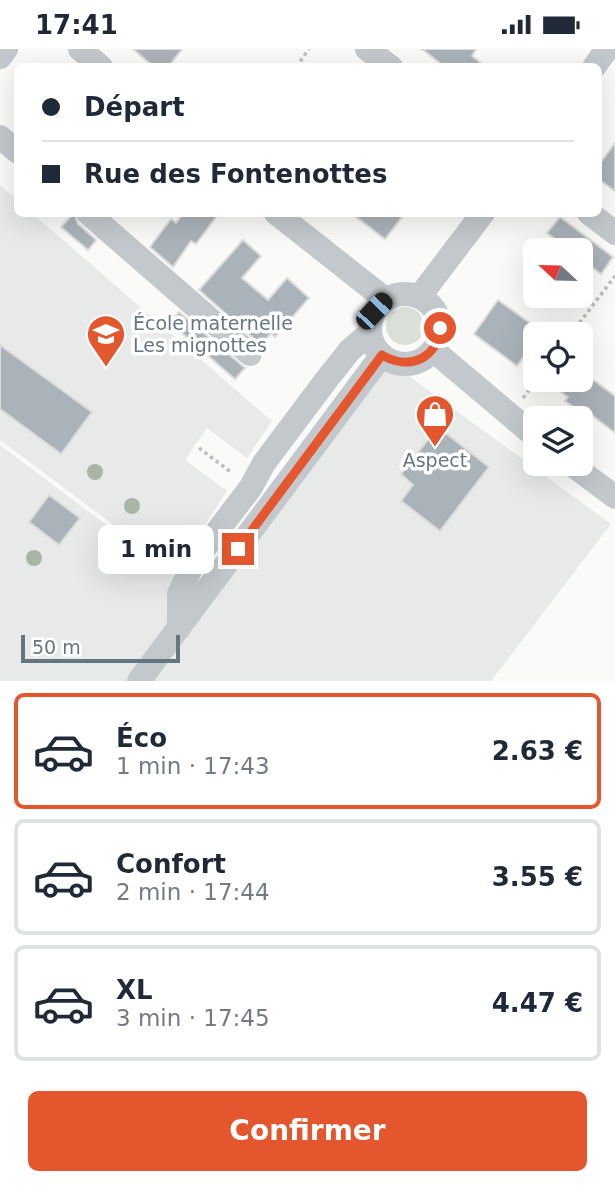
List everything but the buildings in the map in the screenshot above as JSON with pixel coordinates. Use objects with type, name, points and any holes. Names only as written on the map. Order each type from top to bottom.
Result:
[{"type":"street","points":[[0,57],[6,49]]},
{"type":"street","points":[[80,49],[96,63]]},
{"type":"street","points":[[368,49],[386,63]]},
{"type":"street","points":[[0,137],[14,149]]},
{"type":"street","points":[[93,217],[250,354]]},
{"type":"street","points":[[281,217],[385,299]]},
{"type":"street","points":[[420,296],[480,217]]},
{"type":"street","points":[[594,217],[615,233]]},
{"type":"street","points":[[397,294],[420,296],[432,305],[439,318],[439,339],[433,350],[413,363],[401,363],[382,355],[370,333],[374,311],[385,299],[397,294]]},
{"type":"street","points":[[179,628],[178,594],[194,562],[327,379],[350,351],[370,333]]},
{"type":"street","points":[[433,350],[523,426]]},
{"type":"street","points":[[139,681],[382,355]]},
{"type":"street","points":[[588,476],[615,496]]},
{"type":"street","points":[[253,484],[268,508]]},
{"type":"path","points":[[580,322],[615,276]]},
{"type":"path","points":[[199,448],[253,484]]},
{"type":"shaded area","name":"École maternelle Les mignottes","points":[[0,185],[14,197],[14,217],[36,217],[272,421],[247,458],[207,428],[185,460],[227,491],[175,571],[0,440]]},
{"type":"shaded area","points":[[405,307],[418,313],[424,326],[418,339],[405,345],[392,339],[386,326],[392,313]]},
{"type":"shaded area","points":[[383,357],[523,460],[523,476],[545,476],[611,524],[491,681],[0,681],[0,445],[200,595]]},
{"type":"place","name":"École maternelle Les mignottes","points":[[106,368]]},
{"type":"place","name":"Aspect","points":[[435,448]]},
{"type":"route","points":[[238,549],[382,355],[401,363],[413,363],[424,358],[439,339],[440,328]]}]
